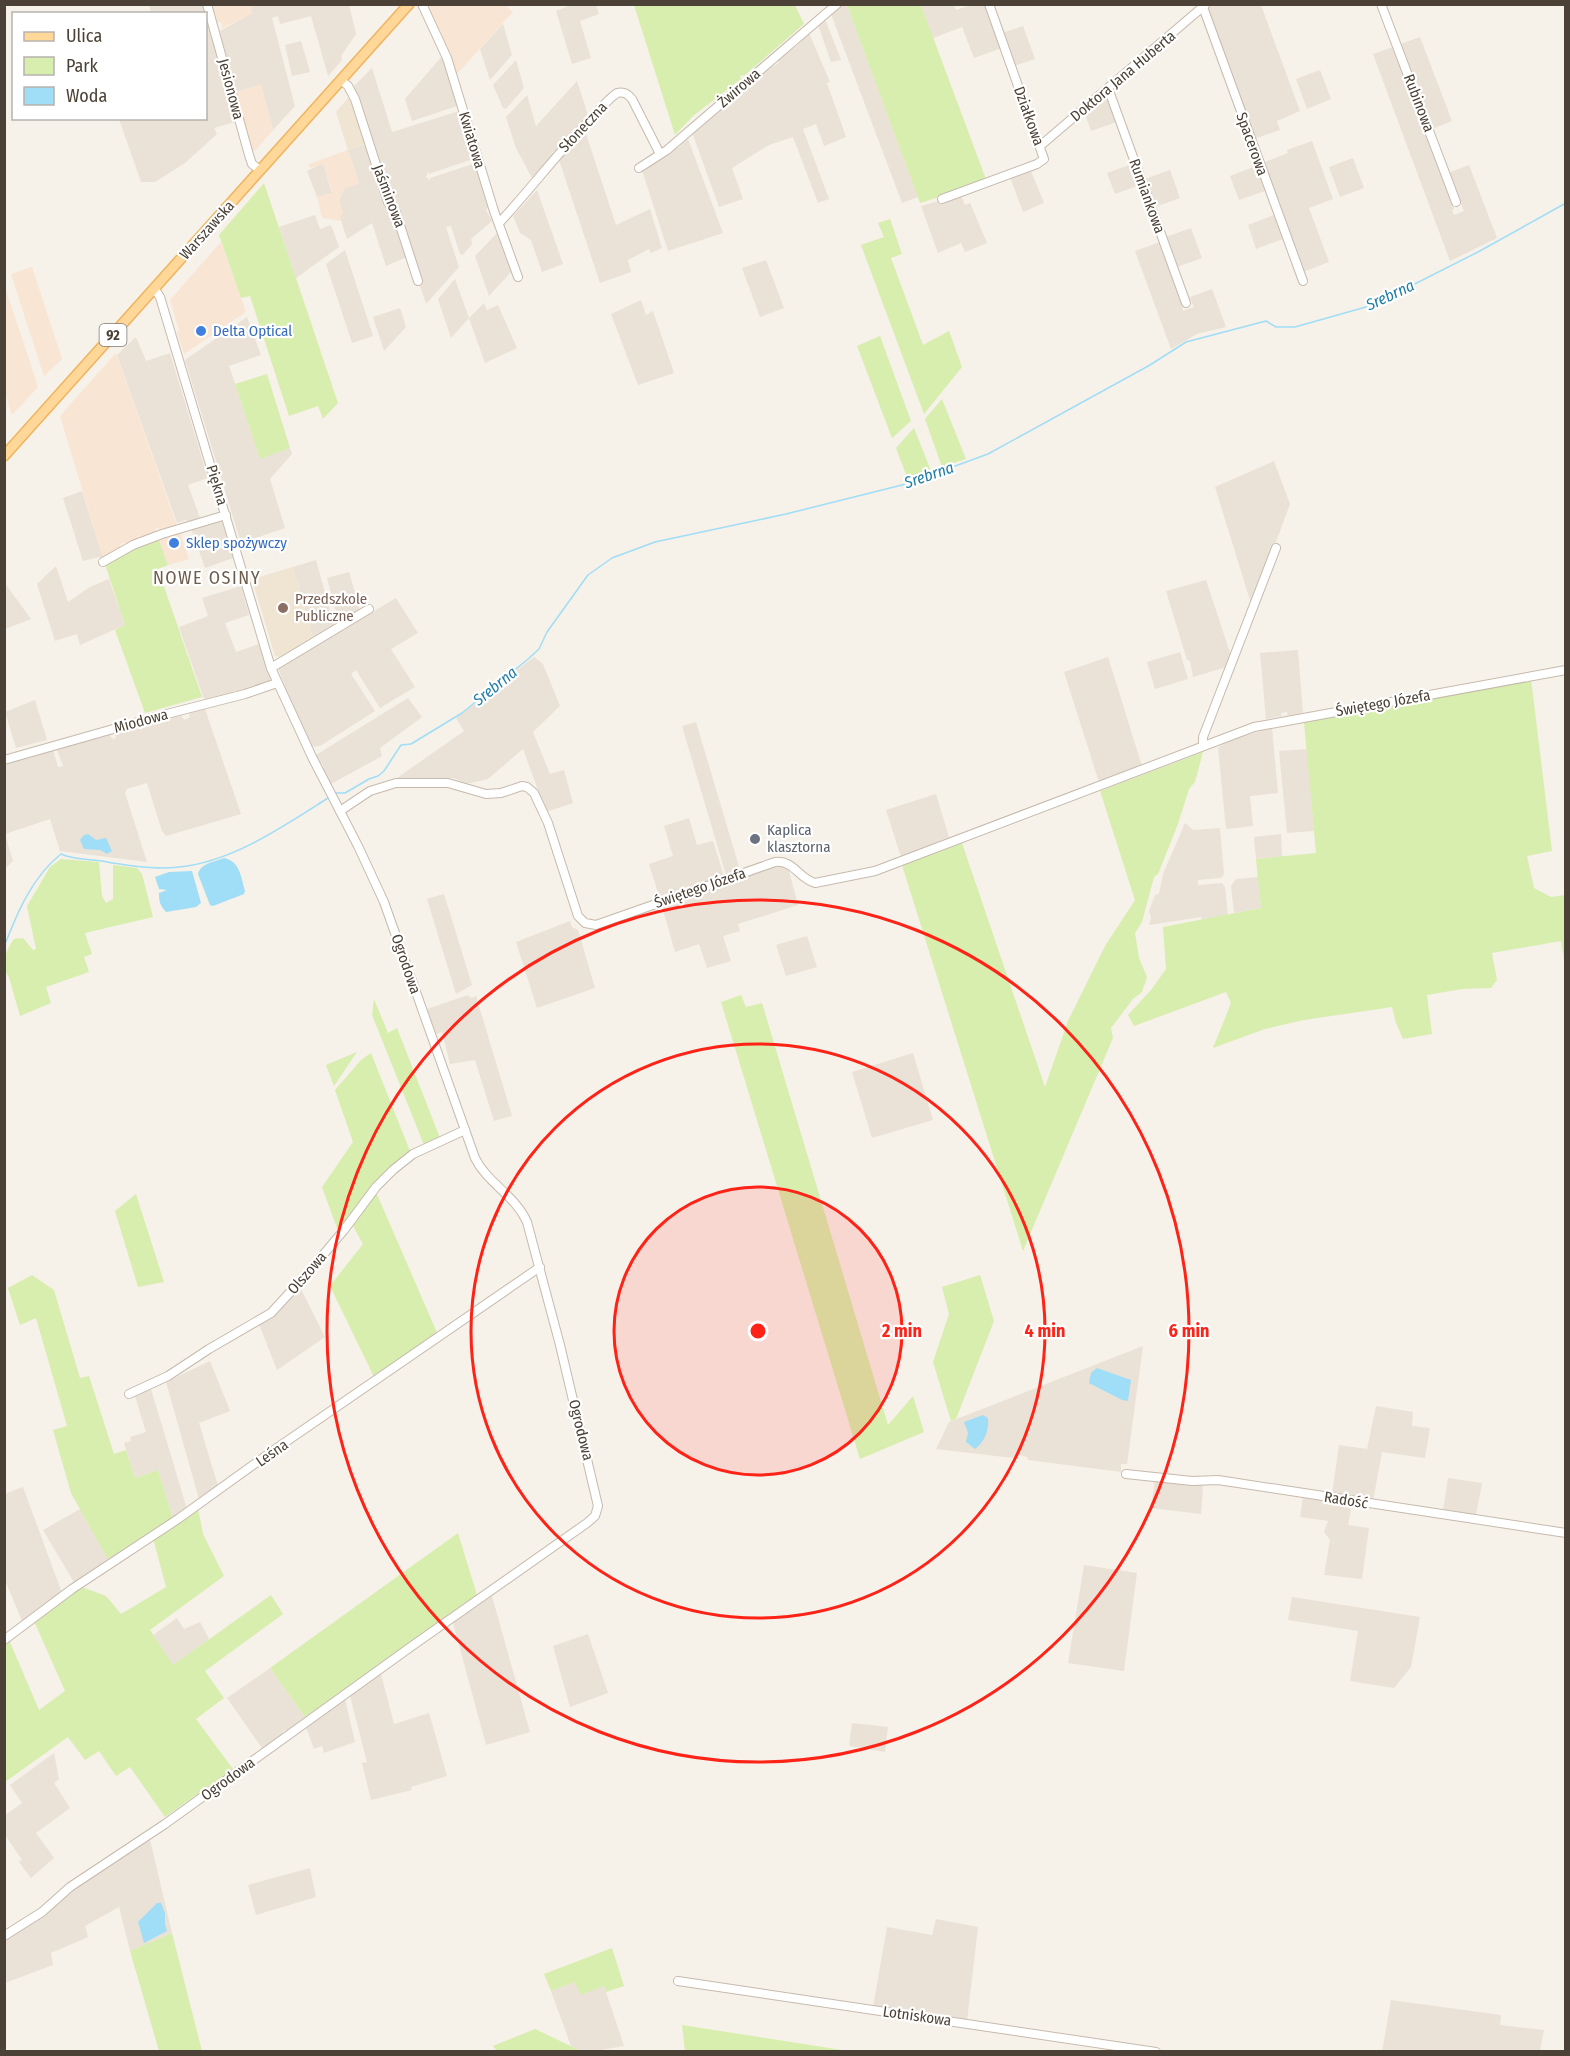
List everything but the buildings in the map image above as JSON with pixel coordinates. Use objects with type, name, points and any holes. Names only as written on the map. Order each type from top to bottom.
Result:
[{"type":"main road","name":"Warszawska","points":[[4,456],[409,4]]},
{"type":"street","name":"Jesionowa","points":[[207,4],[249,155],[252,164],[260,170]]},
{"type":"street","name":"Kwiatowa","points":[[422,4],[447,58],[518,277]]},
{"type":"street","name":"Żwirowa","points":[[639,168],[660,154],[837,4]]},
{"type":"street","name":"Działkowa","points":[[942,199],[1037,164],[1044,159],[988,4]]},
{"type":"street","name":"Rubinowa","points":[[1381,4],[1456,202]]},
{"type":"street","name":"Doktora Jana Huberta","points":[[1040,146],[1205,6]]},
{"type":"street","name":"Spacerowa","points":[[1205,6],[1303,281]]},
{"type":"street","name":"Jaśminowa","points":[[341,80],[348,86],[355,99],[388,202],[396,213],[418,281]]},
{"type":"street","name":"Rumiankowa","points":[[1108,88],[1186,303]]},
{"type":"street","name":"Słoneczna","points":[[499,223],[522,199],[539,175],[574,135],[617,93],[627,93],[632,99],[660,154]]},
{"type":"street","name":"Piękna","points":[[154,288],[160,297],[277,683]]},
{"type":"street","points":[[103,562],[152,537],[226,515]]},
{"type":"street","points":[[1203,746],[1203,737],[1276,548]]},
{"type":"street","points":[[271,668],[369,609]]},
{"type":"street","name":"Świętego Józefa","points":[[340,811],[370,791],[400,783],[447,783],[489,794],[522,786],[527,787],[534,793],[548,823],[578,916],[585,923],[596,924],[775,862],[790,864],[806,880],[814,883],[869,873],[1254,727],[1566,670]]},
{"type":"street","name":"Miodowa","points":[[4,760],[245,694],[277,683]]},
{"type":"street","name":"Ogrodowa","points":[[4,1936],[42,1912],[70,1887],[182,1812],[384,1665],[595,1516],[598,1506],[540,1267],[525,1218],[514,1202],[480,1168],[384,902],[277,683]]},
{"type":"street","name":"Olszowa","points":[[129,1394],[171,1375],[215,1345],[272,1313],[393,1170],[413,1154],[465,1130]]},
{"type":"street","name":"Leśna","points":[[4,1640],[72,1589],[178,1519],[540,1267]]},
{"type":"street","name":"Radość","points":[[1126,1474],[1192,1481],[1218,1480],[1566,1533]]},
{"type":"street","name":"Lotniskowa","points":[[678,1982],[1156,2052]]},
{"type":"shaded area","points":[[212,4],[255,5],[250,8],[252,13],[223,28],[221,22],[216,22]]},
{"type":"shaded area","points":[[349,4],[356,34],[341,56],[342,60],[328,76],[311,16],[280,24],[278,16],[272,18],[295,106],[273,130],[261,85],[235,92],[220,31],[252,13],[250,8],[255,5]]},
{"type":"shaded area","points":[[149,5],[203,5],[205,12],[151,12]]},
{"type":"shaded area","points":[[428,5],[505,5],[513,12],[456,75],[444,40]]},
{"type":"shaded area","points":[[571,5],[596,5],[599,14],[580,21],[591,58],[572,64],[556,11]]},
{"type":"shaded area","points":[[847,5],[918,197],[902,203],[831,14]]},
{"type":"shaded area","points":[[921,5],[954,5],[956,10],[971,5],[985,5],[989,13],[987,15],[991,19],[1002,48],[974,58],[962,27],[933,38]]},
{"type":"shaded area","points":[[1211,5],[1261,5],[1300,111],[1277,121],[1280,130],[1253,139],[1207,13]]},
{"type":"shaded area","points":[[207,19],[235,122],[214,128],[217,134],[185,163],[155,182],[141,182],[119,120],[207,120]]},
{"type":"shaded area","points":[[825,19],[841,60],[831,62],[818,25]]},
{"type":"shaded area","points":[[503,24],[512,55],[490,80],[480,49]]},
{"type":"shaded area","points":[[1023,26],[1035,59],[1014,66],[1002,33]]},
{"type":"shaded area","points":[[809,33],[830,82],[827,83],[846,137],[824,146],[816,124],[803,129],[829,199],[818,203],[793,137],[769,145],[732,168],[743,199],[719,207],[693,135],[695,130],[702,127],[703,123],[741,91],[746,91],[748,85],[757,77],[762,78],[762,72],[779,63],[778,60],[797,46]]},
{"type":"shaded area","points":[[1420,37],[1452,121],[1432,129],[1400,44]]},
{"type":"shaded area","points":[[301,41],[310,72],[292,76],[285,45]]},
{"type":"shaded area","points":[[1393,47],[1454,209],[1452,210],[1454,215],[1464,211],[1448,173],[1469,165],[1497,238],[1450,261],[1373,54]]},
{"type":"shaded area","points":[[443,55],[457,106],[412,121],[405,99]]},
{"type":"shaded area","points":[[516,60],[524,88],[506,109],[503,108],[493,85]]},
{"type":"shaded area","points":[[372,68],[392,132],[461,112],[475,157],[429,174],[428,172],[426,177],[430,180],[430,178],[473,164],[476,166],[489,206],[486,210],[492,221],[471,239],[472,244],[463,255],[460,254],[451,226],[446,227],[459,267],[426,304],[354,86]]},
{"type":"shaded area","points":[[1320,70],[1331,99],[1307,109],[1296,79]]},
{"type":"shaded area","points":[[577,81],[588,115],[557,150],[552,152],[553,154],[532,178],[516,148],[506,117],[527,95],[536,126]]},
{"type":"shaded area","points":[[261,85],[273,130],[252,152],[235,92]]},
{"type":"shaded area","points":[[349,97],[367,144],[348,150],[336,112]]},
{"type":"shaded area","points":[[1108,97],[1117,122],[1091,131],[1085,114]]},
{"type":"shaded area","points":[[584,128],[616,225],[650,209],[662,248],[651,253],[649,249],[628,260],[631,272],[600,283],[558,157]]},
{"type":"shaded area","points":[[688,139],[723,233],[668,251],[642,170],[669,151],[678,148]]},
{"type":"shaded area","points":[[1312,141],[1333,199],[1309,208],[1329,262],[1303,272],[1262,163],[1288,153],[1287,150]]},
{"type":"shaded area","points":[[367,144],[388,212],[394,215],[407,257],[386,266],[372,223],[347,239],[340,217],[339,200],[345,188],[359,183],[348,150]]},
{"type":"shaded area","points":[[348,150],[359,184],[345,188],[339,200],[343,212],[340,217],[341,221],[322,218],[317,197],[332,193],[332,190],[323,164],[310,168],[309,164]]},
{"type":"shaded area","points":[[1353,158],[1364,188],[1340,197],[1329,167]]},
{"type":"shaded area","points":[[323,163],[332,193],[317,197],[307,171]]},
{"type":"shaded area","points":[[1132,164],[1140,185],[1115,194],[1107,173]]},
{"type":"shaded area","points":[[1256,166],[1265,191],[1239,200],[1230,176]]},
{"type":"shaded area","points":[[1170,170],[1180,198],[1155,207],[1145,179]]},
{"type":"shaded area","points":[[1031,171],[1044,203],[1023,212],[1010,177]]},
{"type":"shaded area","points":[[537,190],[563,264],[542,272],[531,240],[520,233],[513,216]]},
{"type":"shaded area","points":[[960,193],[965,205],[970,203],[987,243],[965,252],[961,243],[938,253],[921,206],[939,201],[943,204],[947,203],[948,199]]},
{"type":"shaded area","points":[[315,215],[320,229],[331,225],[339,247],[296,278],[279,227]]},
{"type":"shaded area","points":[[1274,215],[1283,239],[1256,249],[1248,225]]},
{"type":"shaded area","points":[[1191,228],[1202,258],[1177,267],[1166,237]]},
{"type":"shaded area","points":[[498,232],[512,271],[489,296],[475,256]]},
{"type":"shaded area","points":[[221,242],[246,312],[184,354],[170,300]]},
{"type":"shaded area","points":[[1160,242],[1183,311],[1194,307],[1190,297],[1212,289],[1226,327],[1197,334],[1171,349],[1135,251]]},
{"type":"shaded area","points":[[345,250],[373,336],[352,343],[326,264]]},
{"type":"shaded area","points":[[766,260],[784,308],[760,317],[742,268]]},
{"type":"shaded area","points":[[32,267],[62,359],[44,376],[11,274]]},
{"type":"shaded area","points":[[455,279],[469,318],[451,338],[438,299]]},
{"type":"shaded area","points":[[4,284],[38,387],[12,415],[5,393]]},
{"type":"shaded area","points":[[641,300],[646,315],[653,311],[674,373],[638,385],[611,314]]},
{"type":"shaded area","points":[[484,303],[487,310],[498,305],[517,348],[485,363],[469,318]]},
{"type":"shaded area","points":[[400,308],[406,327],[384,351],[373,317]]},
{"type":"shaded area","points":[[247,317],[261,355],[229,366],[260,458],[290,448],[292,454],[270,479],[285,528],[241,543],[185,360]]},
{"type":"shaded area","points":[[136,337],[146,361],[170,353],[208,478],[188,485],[200,518],[189,522],[186,520],[177,523],[117,355]]},
{"type":"shaded area","points":[[116,353],[177,526],[161,530],[157,527],[153,533],[127,544],[122,542],[119,548],[103,558],[60,416]]},
{"type":"shaded area","points":[[1274,461],[1290,504],[1252,607],[1215,487]]},
{"type":"shaded area","points":[[82,491],[103,558],[83,561],[63,498]]},
{"type":"shaded area","points":[[214,521],[222,522],[233,558],[205,568],[191,528]]},
{"type":"shaded area","points":[[180,532],[189,559],[168,565],[158,538]]},
{"type":"shaded area","points":[[316,560],[334,626],[313,638],[293,567]]},
{"type":"shaded area","points":[[56,566],[68,602],[90,587],[109,579],[125,625],[80,645],[77,634],[55,641],[37,584]]},
{"type":"shaded area","name":"Przedszkole Publiczne","points":[[293,567],[313,638],[280,657],[275,656],[252,579]]},
{"type":"shaded area","points":[[349,572],[360,610],[339,623],[327,578]]},
{"type":"shaded area","points":[[1206,580],[1231,656],[1227,667],[1193,677],[1190,661],[1187,660],[1166,591]]},
{"type":"shaded area","points":[[4,582],[31,619],[5,629],[4,629]]},
{"type":"shaded area","points":[[241,586],[249,615],[225,623],[236,652],[259,644],[271,679],[265,684],[233,691],[233,693],[212,699],[204,699],[179,627],[208,616],[202,598]]},
{"type":"shaded area","points":[[396,598],[418,633],[391,649],[415,687],[380,708],[356,670],[351,674],[375,711],[320,746],[311,747],[278,668]]},
{"type":"shaded area","points":[[1298,650],[1303,713],[1288,716],[1287,712],[1281,713],[1282,716],[1266,719],[1260,653]]},
{"type":"shaded area","points":[[1180,652],[1188,679],[1155,689],[1147,662]]},
{"type":"shaded area","points":[[534,657],[543,664],[560,706],[533,732],[550,774],[564,770],[573,803],[546,812],[523,749],[488,779],[466,784],[454,778],[397,778],[464,731],[456,718]]},
{"type":"shaded area","points":[[1108,657],[1142,766],[1100,781],[1064,672]]},
{"type":"shaded area","points":[[408,698],[422,717],[380,748],[382,756],[331,784],[316,755]]},
{"type":"shaded area","points":[[35,700],[47,740],[16,748],[5,712]]},
{"type":"shaded area","points":[[205,709],[241,814],[166,836],[162,831],[147,783],[127,789],[125,793],[147,862],[60,851],[50,819],[5,834],[13,861],[5,869],[4,765],[53,750],[58,767],[63,766],[57,750],[63,747],[110,735],[112,739],[116,738],[115,733],[181,715],[184,720],[189,718],[190,713]]},
{"type":"shaded area","points":[[696,722],[740,870],[726,875],[682,726]]},
{"type":"shaded area","points":[[1272,728],[1278,793],[1250,796],[1253,826],[1226,829],[1218,748],[1244,736]]},
{"type":"shaded area","points":[[1307,749],[1314,831],[1287,833],[1279,751]]},
{"type":"shaded area","points":[[936,794],[949,837],[901,857],[886,810]]},
{"type":"shaded area","points":[[689,818],[697,845],[713,841],[724,876],[660,899],[649,864],[673,856],[664,826]]},
{"type":"shaded area","points":[[1185,823],[1193,830],[1220,828],[1224,874],[1221,878],[1198,880],[1198,885],[1222,883],[1225,887],[1228,915],[1149,925],[1151,917],[1149,911],[1155,895],[1159,894],[1163,874]]},
{"type":"shaded area","points":[[1281,834],[1282,857],[1256,859],[1254,837]]},
{"type":"shaded area","points":[[780,865],[788,867],[798,905],[738,924],[740,931],[723,936],[731,961],[707,968],[699,944],[675,952],[662,906]]},
{"type":"shaded area","points":[[1258,877],[1261,908],[1234,913],[1231,886],[1236,879]]},
{"type":"shaded area","points":[[444,894],[472,985],[456,994],[427,899]]},
{"type":"shaded area","points":[[570,921],[572,927],[578,930],[595,988],[537,1008],[516,942]]},
{"type":"shaded area","points":[[807,936],[817,967],[786,976],[776,945]]},
{"type":"shaded area","points":[[468,995],[471,998],[476,996],[512,1116],[494,1121],[475,1060],[450,1064],[442,1032],[436,1034],[427,1009]]},
{"type":"shaded area","points":[[913,1053],[933,1120],[872,1138],[852,1072]]},
{"type":"shaded area","points":[[300,1287],[325,1337],[277,1370],[259,1324],[277,1312]]},
{"type":"shaded area","points":[[1143,1346],[1127,1464],[1121,1464],[1121,1472],[1028,1460],[1027,1457],[1017,1454],[1013,1458],[936,1449],[949,1422]]},
{"type":"shaded area","points":[[210,1361],[230,1411],[199,1423],[218,1486],[199,1499],[166,1382]]},
{"type":"shaded area","points":[[151,1389],[187,1509],[173,1519],[158,1470],[135,1478],[124,1443],[131,1441],[130,1437],[146,1432],[135,1396]]},
{"type":"shaded area","points":[[1376,1406],[1413,1412],[1412,1426],[1430,1428],[1425,1458],[1382,1452],[1373,1501],[1332,1494],[1339,1445],[1367,1449]]},
{"type":"shaded area","points":[[1448,1478],[1482,1483],[1476,1515],[1443,1511]]},
{"type":"shaded area","points":[[1155,1479],[1203,1485],[1201,1514],[1151,1508]]},
{"type":"shaded area","points":[[23,1487],[62,1593],[22,1621],[5,1580],[4,1494]]},
{"type":"shaded area","points":[[1303,1497],[1352,1504],[1348,1525],[1369,1528],[1362,1579],[1324,1575],[1330,1540],[1324,1532],[1328,1521],[1300,1517]]},
{"type":"shaded area","points":[[80,1509],[108,1559],[75,1584],[43,1530]]},
{"type":"shaded area","points":[[1084,1565],[1137,1573],[1124,1671],[1068,1663]]},
{"type":"shaded area","points":[[492,1596],[530,1732],[486,1745],[453,1623]]},
{"type":"shaded area","points":[[1292,1597],[1420,1617],[1411,1667],[1394,1688],[1350,1681],[1358,1631],[1288,1620]]},
{"type":"shaded area","points":[[177,1618],[184,1629],[200,1622],[209,1639],[173,1666],[153,1635]]},
{"type":"shaded area","points":[[588,1634],[608,1693],[570,1707],[553,1646]]},
{"type":"shaded area","points":[[270,1668],[305,1717],[262,1748],[227,1698]]},
{"type":"shaded area","points":[[381,1674],[394,1724],[429,1713],[447,1776],[411,1787],[412,1790],[371,1800],[362,1763],[367,1762],[350,1696]]},
{"type":"shaded area","points":[[345,1699],[355,1742],[324,1753],[322,1746],[314,1749],[306,1727]]},
{"type":"shaded area","points":[[852,1723],[888,1727],[885,1752],[849,1746]]},
{"type":"shaded area","points":[[54,1753],[59,1779],[54,1783],[70,1808],[36,1833],[54,1858],[31,1878],[19,1862],[22,1860],[5,1835],[4,1816],[22,1803],[10,1785]]},
{"type":"shaded area","points":[[150,1840],[172,1933],[130,1951],[119,1907],[85,1926],[88,1937],[51,1953],[53,1965],[5,1983],[5,1938],[61,1897]]},
{"type":"shaded area","points":[[310,1868],[316,1897],[256,1915],[248,1885]]},
{"type":"shaded area","points":[[936,1919],[978,1927],[967,2021],[873,2007],[887,1927],[932,1935]]},
{"type":"shaded area","points":[[575,1982],[604,1986],[624,2046],[589,2052],[571,2046],[551,1991]]},
{"type":"shaded area","points":[[1391,2000],[1501,2015],[1500,2025],[1544,2030],[1540,2051],[1382,2052]]},
{"type":"green space","points":[[634,5],[795,5],[804,24],[745,75],[740,76],[741,79],[693,116],[675,135]]},
{"type":"green space","points":[[847,5],[921,5],[987,182],[920,203]]},
{"type":"green space","points":[[264,183],[338,403],[323,419],[318,406],[289,416],[250,296],[241,298],[219,235]]},
{"type":"green space","points":[[890,219],[902,254],[891,258],[923,345],[949,331],[962,367],[924,414],[861,245],[884,237],[878,223]]},
{"type":"green space","points":[[880,336],[911,421],[892,438],[857,346]]},
{"type":"green space","points":[[267,374],[290,448],[260,459],[235,384]]},
{"type":"green space","points":[[942,399],[966,459],[942,467],[925,419]]},
{"type":"green space","points":[[914,428],[931,471],[908,480],[896,448]]},
{"type":"green space","points":[[158,538],[168,565],[158,569],[202,697],[145,713],[115,630],[125,625],[105,564],[128,549]]},
{"type":"green space","points":[[1531,679],[1552,851],[1527,856],[1534,888],[1551,897],[1565,895],[1565,966],[1561,941],[1492,953],[1497,980],[1491,988],[1462,989],[1427,995],[1432,1034],[1403,1039],[1392,1007],[1304,1020],[1265,1029],[1213,1048],[1231,1003],[1226,992],[1134,1026],[1128,1015],[1151,990],[1166,969],[1163,927],[1261,908],[1256,859],[1316,853],[1304,722]]},
{"type":"green space","points":[[1203,752],[1195,782],[1189,789],[1178,824],[1158,874],[1154,877],[1142,922],[1135,933],[1139,958],[1147,977],[1142,992],[1133,999],[1111,1028],[1113,1038],[1023,1251],[902,865],[962,843],[1045,1087],[1068,1021],[1105,946],[1135,900],[1100,791]]},
{"type":"green space","points":[[61,859],[99,862],[102,896],[106,903],[113,899],[113,865],[137,868],[142,874],[153,917],[85,933],[92,954],[84,957],[89,972],[46,987],[51,1003],[20,1016],[6,972],[5,958],[14,939],[23,938],[33,950],[36,949],[27,906],[50,867]]},
{"type":"green space","points":[[741,995],[746,1007],[762,1003],[888,1425],[913,1396],[924,1432],[860,1459],[721,1002]]},
{"type":"green space","points":[[374,999],[388,1033],[397,1028],[440,1138],[424,1145],[372,1015]]},
{"type":"green space","points":[[357,1052],[334,1086],[326,1065]]},
{"type":"green space","points":[[371,1053],[410,1151],[370,1190],[338,1231],[322,1187],[353,1142],[335,1090],[361,1060]]},
{"type":"green space","points":[[376,1192],[438,1335],[375,1379],[330,1286],[363,1244],[352,1224]]},
{"type":"green space","points":[[136,1194],[164,1282],[138,1287],[115,1211]]},
{"type":"green space","points":[[32,1275],[54,1290],[80,1378],[89,1376],[114,1454],[126,1450],[135,1478],[158,1470],[173,1519],[110,1563],[71,1493],[53,1430],[67,1426],[36,1318],[20,1325],[8,1288]]},
{"type":"green space","points":[[980,1275],[994,1321],[956,1419],[951,1421],[933,1362],[949,1314],[942,1287]]},
{"type":"green space","points":[[198,1508],[203,1534],[224,1576],[150,1630],[173,1665],[271,1595],[283,1614],[205,1671],[224,1698],[196,1719],[233,1769],[165,1817],[130,1767],[116,1776],[99,1751],[85,1760],[68,1737],[5,1782],[4,1643],[9,1640],[39,1710],[65,1691],[34,1621],[82,1587],[106,1596],[121,1614],[166,1587],[153,1538]]},
{"type":"green space","points":[[458,1533],[477,1595],[305,1717],[270,1668]]},
{"type":"green space","points":[[172,1933],[202,2051],[159,2051],[130,1951]]},
{"type":"green space","points":[[612,1948],[624,1986],[606,1992],[604,1986],[580,1995],[575,1982],[551,1991],[544,1974]]},
{"type":"green space","points":[[682,2025],[848,2051],[685,2051]]},
{"type":"green space","points":[[535,2029],[581,2051],[497,2051],[493,2046]]},
{"type":"water","points":[[88,834],[96,840],[106,838],[112,851],[107,854],[100,850],[84,849],[80,840]]},
{"type":"water","points":[[224,858],[237,866],[245,891],[244,894],[213,906],[210,905],[198,874],[205,865]]},
{"type":"water","points":[[192,871],[201,903],[196,907],[166,912],[160,903],[159,893],[167,890],[159,889],[155,877],[169,872]]},
{"type":"water","points":[[1097,1368],[1131,1380],[1128,1401],[1089,1383],[1091,1373]]},
{"type":"water","points":[[983,1415],[988,1418],[988,1427],[984,1439],[975,1449],[966,1442],[968,1433],[964,1422]]},
{"type":"water","points":[[157,1903],[161,1903],[165,1913],[167,1931],[144,1943],[138,1922]]},
{"type":"waterway","name":"Srebrna","points":[[335,793],[345,793],[378,776],[384,771],[401,745],[411,744],[462,713],[527,660],[539,649],[547,632],[588,575],[612,558],[655,542],[786,514],[906,484],[988,454],[1150,365],[1186,342],[1266,321],[1276,327],[1295,327],[1373,305],[1478,252],[1566,203]]},
{"type":"waterway","points":[[4,947],[26,896],[42,873],[61,854],[76,858],[151,867],[170,868],[199,864],[257,841],[328,798]]},
{"type":"place","name":"Delta Optical","points":[[201,331]]},
{"type":"place","name":"Sklep spożywczy","points":[[174,543]]},
{"type":"place","name":"Przedszkole Publiczne","points":[[283,608]]},
{"type":"place","name":"Kaplica klasztorna","points":[[755,839]]},
{"type":"district","name":"NOWE OSINY","points":[[207,578]]}]
